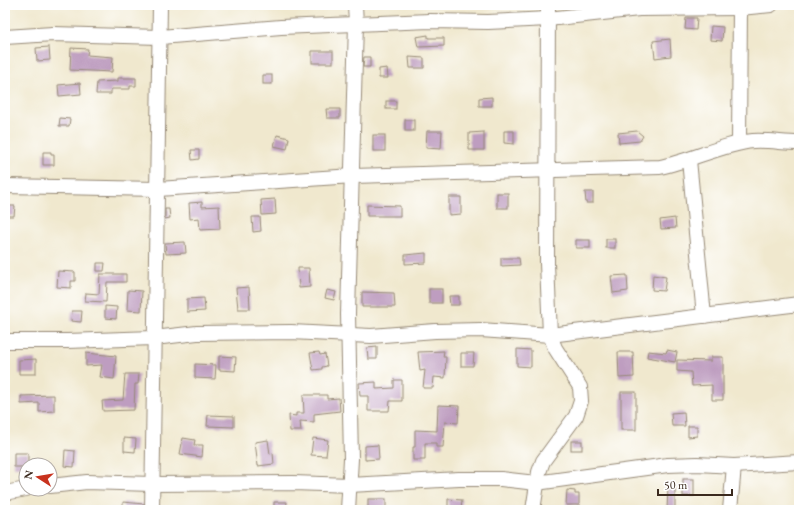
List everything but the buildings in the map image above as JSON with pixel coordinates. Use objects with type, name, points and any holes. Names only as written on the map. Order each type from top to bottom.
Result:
[{"type":"street","points":[[152,510],[160,5]]},
{"type":"street","points":[[348,510],[350,485],[348,314],[353,176],[356,23],[355,5]]},
{"type":"street","points":[[5,36],[53,34],[160,38],[282,27],[356,23],[430,21],[488,22],[548,12],[771,5]]},
{"type":"street","points":[[739,143],[740,7]]},
{"type":"street","points":[[533,510],[536,483],[543,461],[576,416],[581,401],[580,387],[555,348],[550,335],[547,263],[548,12]]},
{"type":"street","points":[[5,186],[158,189],[353,176],[660,168],[739,143],[754,141],[799,143]]},
{"type":"street","points":[[689,160],[704,316]]},
{"type":"street","points":[[5,340],[67,341],[154,338],[213,333],[291,332],[371,336],[434,330],[481,330],[550,335],[799,304]]},
{"type":"street","points":[[58,485],[86,482],[152,484],[293,483],[350,485],[459,479],[501,479],[536,483],[668,465],[697,464],[734,466],[799,462]]},
{"type":"street","points":[[730,510],[734,466]]},
{"type":"street","points":[[5,493],[18,491]]}]
